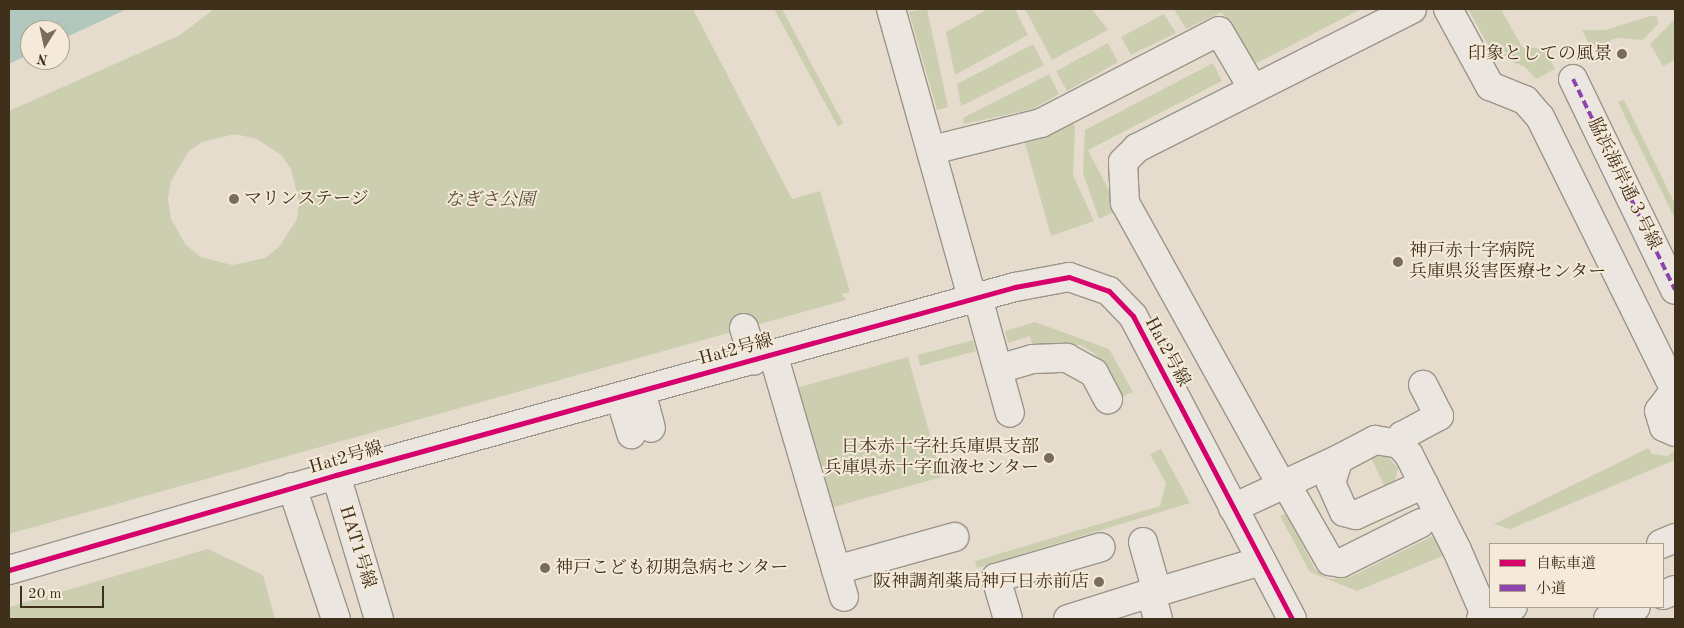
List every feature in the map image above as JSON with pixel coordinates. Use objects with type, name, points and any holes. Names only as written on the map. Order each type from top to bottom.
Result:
[{"type":"street","points":[[891,9],[920,128],[976,299],[1010,413]]},
{"type":"street","points":[[1412,9],[1137,148],[1123,162],[1120,175],[1125,203],[1288,483],[1330,561],[1341,563],[1421,522]]},
{"type":"street","points":[[1448,9],[1490,86],[1525,100],[1540,117],[1675,390],[1659,411],[1664,427],[1675,432]]},
{"type":"street","points":[[920,128],[1042,122],[1219,31],[1253,89]]},
{"type":"street","name":"脇浜海岸通３号線","points":[[1573,78],[1675,290]]},
{"type":"street","name":"Hat2号線","points":[[9,570],[336,475],[976,299],[1069,277],[1109,291],[1133,316],[1292,619]]},
{"type":"street","points":[[751,326],[765,357],[844,597]]},
{"type":"street","points":[[998,369],[1034,359],[1067,358],[1094,373],[1108,399]]},
{"type":"street","points":[[1399,444],[1402,436],[1439,416],[1423,385]]},
{"type":"street","points":[[630,394],[641,431]]},
{"type":"street","points":[[1233,508],[1288,483],[1335,471],[1375,440],[1399,444],[1424,484],[1483,618],[1510,608]]},
{"type":"street","points":[[1335,471],[1344,512],[1356,515],[1424,484]]},
{"type":"street","name":"HAT1号線","points":[[336,475],[379,619]]},
{"type":"street","points":[[292,488],[336,619]]},
{"type":"street","points":[[836,570],[954,537]]},
{"type":"street","points":[[1663,543],[1675,538]]},
{"type":"street","points":[[1143,542],[1158,619]]},
{"type":"street","points":[[1008,619],[996,578],[1101,547]]},
{"type":"street","points":[[1068,619],[1126,610],[1154,592],[1261,561]]},
{"type":"street","points":[[1608,619],[1634,608]]},
{"type":"green space","name":"なぎさ公園","points":[[214,9],[693,9],[792,199],[820,191],[850,292],[842,294],[846,300],[9,534],[9,111],[180,35]],"holes":[[[235,134],[257,139],[281,155],[291,169],[299,202],[297,219],[279,247],[265,258],[232,265],[201,257],[186,245],[171,219],[168,198],[171,181],[188,152],[202,142]]]},
{"type":"green space","points":[[774,9],[782,9],[843,123],[838,127]]},
{"type":"green space","points":[[927,9],[948,107],[937,110],[909,12]]},
{"type":"green space","points":[[988,9],[1015,9],[1028,35],[955,75],[946,32]]},
{"type":"green space","points":[[1025,9],[1092,9],[1108,30],[1052,60]]},
{"type":"green space","points":[[1174,9],[1361,9],[1253,65],[1222,12],[1186,29]]},
{"type":"green space","points":[[1468,9],[1501,9],[1522,47],[1545,49],[1555,69],[1536,79],[1525,67],[1493,54]]},
{"type":"green space","points":[[1164,14],[1176,33],[1131,55],[1121,37]]},
{"type":"green space","points":[[1650,16],[1657,16],[1658,24],[1643,40],[1617,38],[1591,48],[1582,30],[1606,30]]},
{"type":"green space","points":[[1675,19],[1675,60],[1663,66],[1650,44]]},
{"type":"green space","points":[[1108,43],[1118,62],[1067,91],[1056,71]]},
{"type":"green space","points":[[1033,44],[1044,65],[961,106],[957,84]]},
{"type":"green space","points":[[1213,63],[1222,81],[1088,150],[1119,210],[1099,219],[1083,173],[1085,130]]},
{"type":"green space","points":[[1049,74],[1059,94],[1033,109],[964,124],[963,118]]},
{"type":"green space","points":[[1624,100],[1675,204],[1675,219],[1618,102]]},
{"type":"green space","points":[[1071,118],[1075,127],[1073,175],[1094,221],[1051,236],[1023,136]]},
{"type":"green space","points":[[1035,322],[1109,349],[1133,392],[1116,399],[1104,366],[1094,353],[1080,345],[1053,343],[1033,348],[1030,336],[1008,343],[1005,331]]},
{"type":"green space","points":[[973,340],[976,351],[920,366],[918,355]]},
{"type":"green space","points":[[908,357],[942,477],[830,508],[796,388]]},
{"type":"green space","points":[[1648,448],[1652,454],[1667,456],[1675,451],[1675,460],[1510,529],[1494,524]]},
{"type":"green space","points":[[1161,449],[1190,503],[977,568],[975,561],[1160,506],[1166,483],[1150,454]]},
{"type":"green space","points":[[1377,453],[1386,455],[1398,468],[1394,485],[1387,491],[1370,456]]},
{"type":"green space","points":[[1286,513],[1315,569],[1329,579],[1350,577],[1435,535],[1445,555],[1357,591],[1310,572],[1280,516]]},
{"type":"green space","points":[[208,549],[263,575],[275,619],[9,619],[9,607]]},
{"type":"shaded area","points":[[9,9],[127,9],[70,35],[70,20],[20,20],[20,59],[9,64]]},
{"type":"marked path","points":[[1573,79],[1675,290]]},
{"type":"cycle path","points":[[9,570],[336,475],[1015,287],[1069,277],[1109,291],[1133,316],[1292,619]]},
{"type":"place","name":"印象としての風景","points":[[1622,54]]},
{"type":"place","name":"マリンステージ","points":[[234,199]]},
{"type":"place","name":"神戸赤十字病院 兵庫県災害医療センター","points":[[1398,262]]},
{"type":"place","name":"日本赤十字社兵庫県支部 兵庫県赤十字血液センター","points":[[1049,458]]},
{"type":"place","name":"神戸こども初期急病センター","points":[[545,568]]},
{"type":"place","name":"阪神調剤薬局神戸日赤前店","points":[[1099,582]]}]
